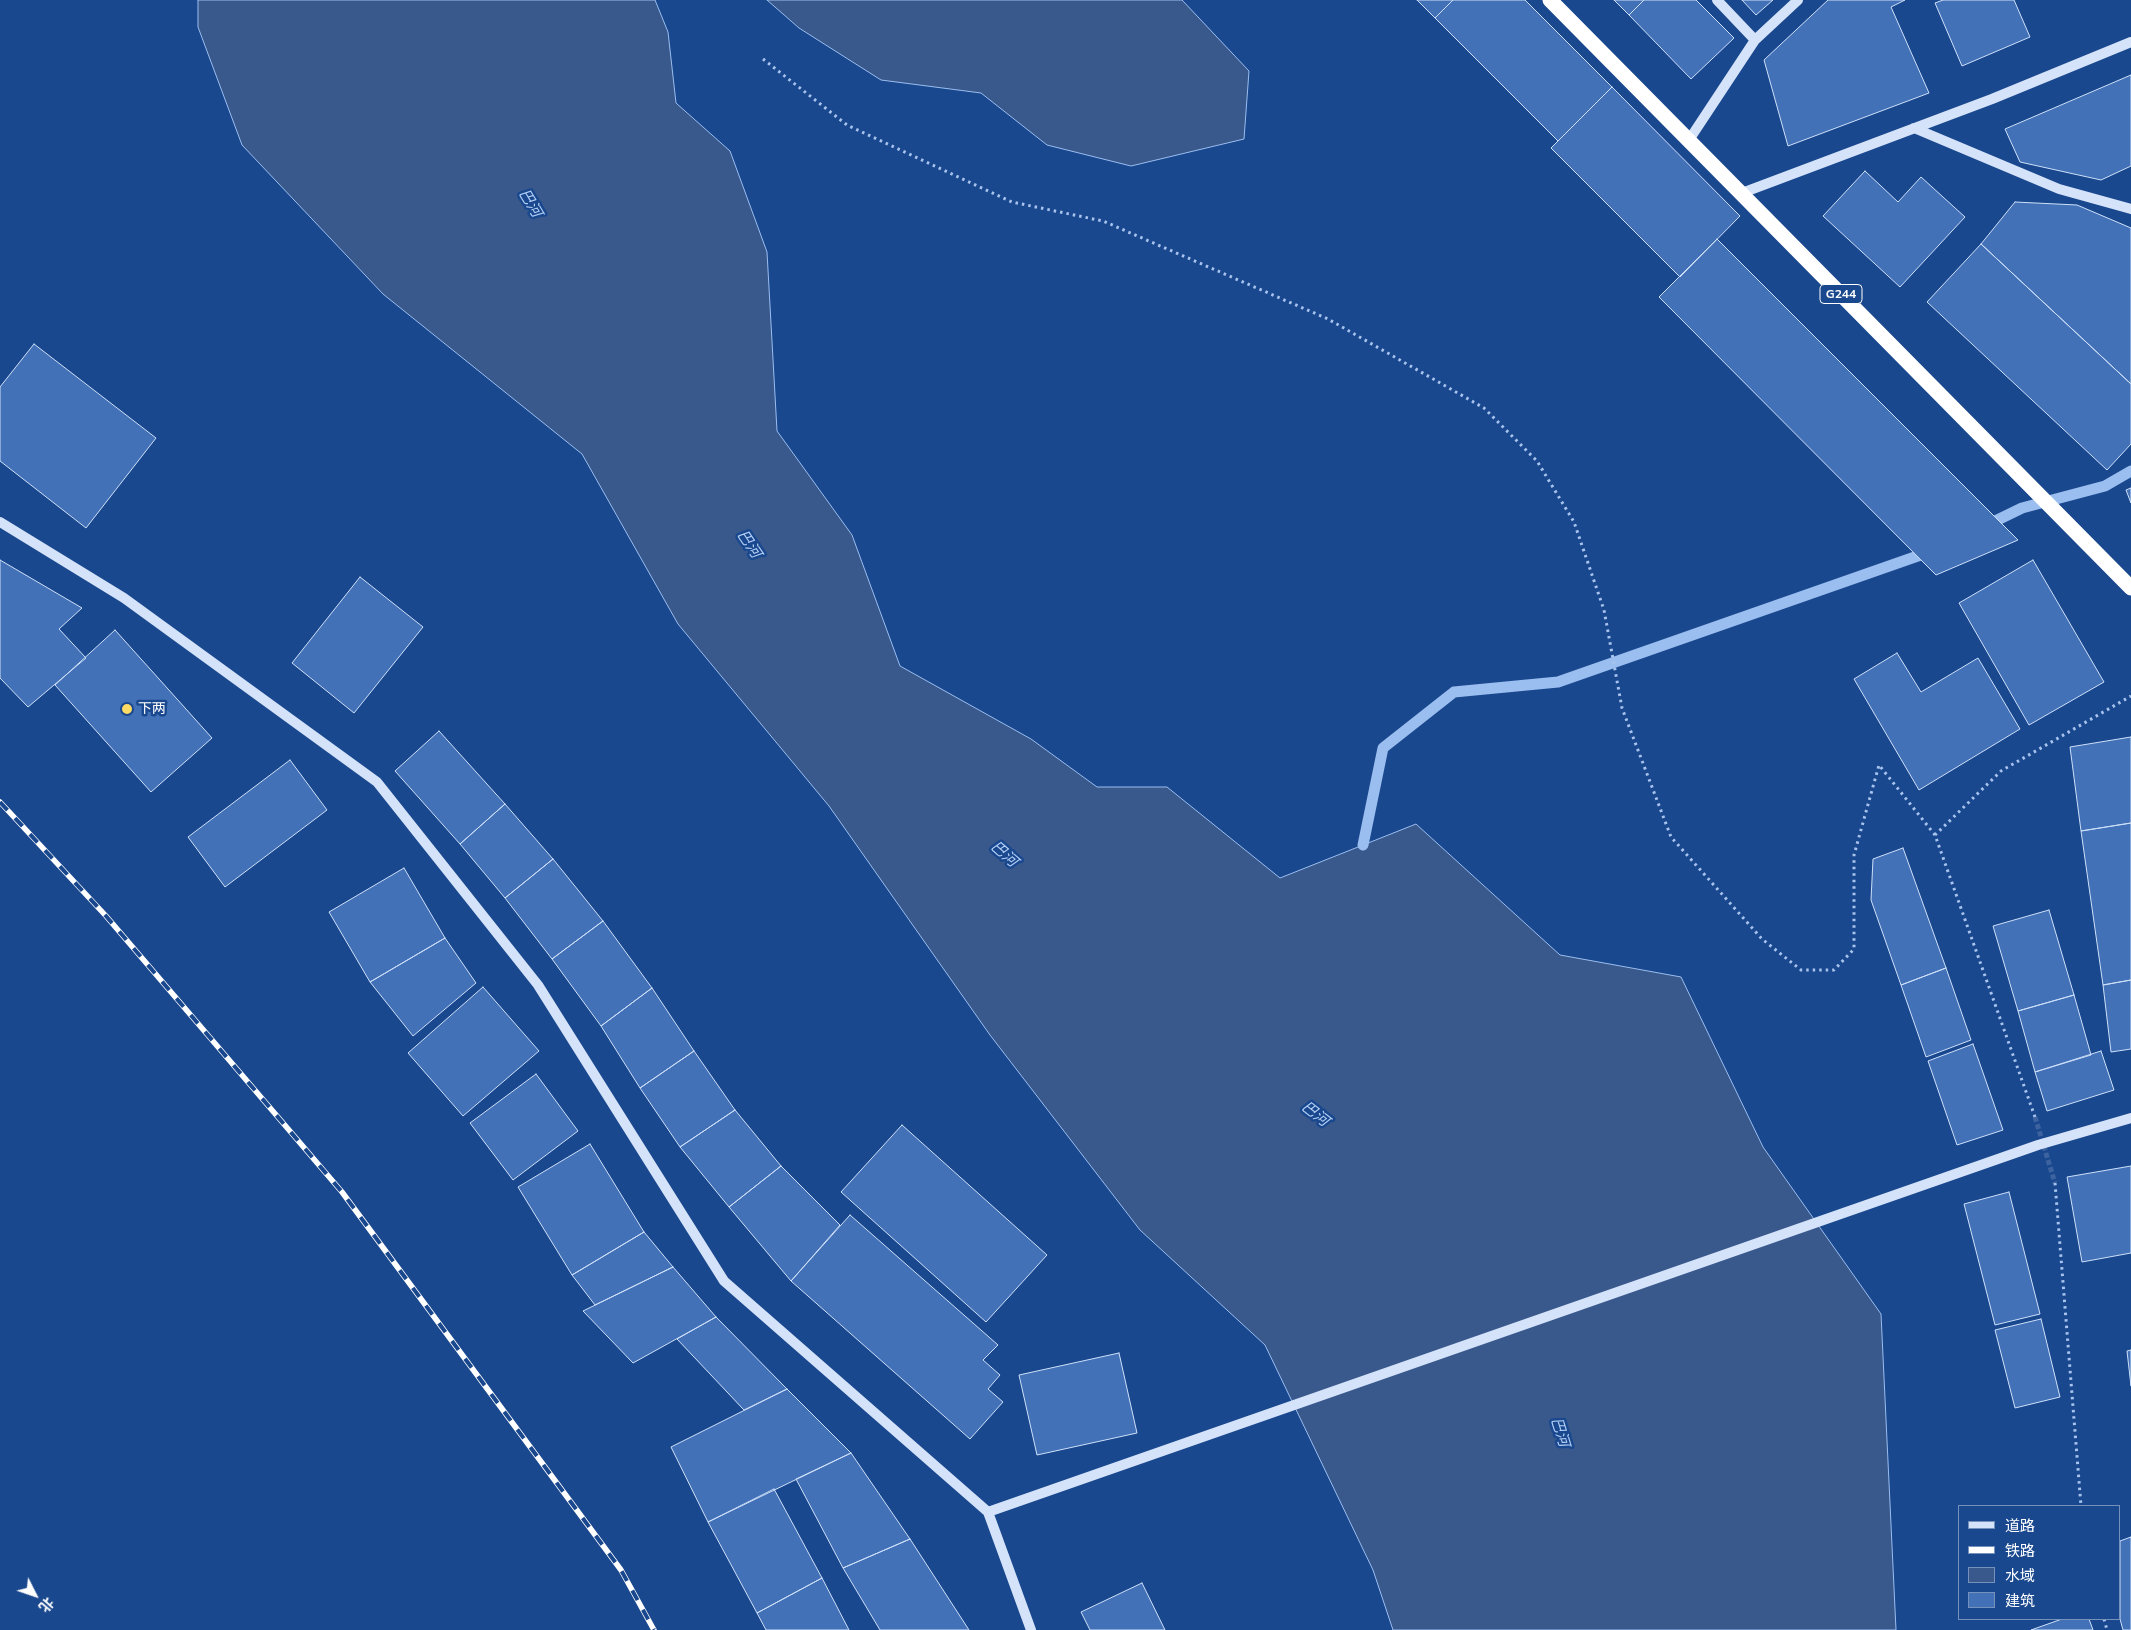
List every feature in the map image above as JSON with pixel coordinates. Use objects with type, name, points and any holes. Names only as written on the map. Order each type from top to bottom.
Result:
[{"type":"highway","name":"G244","points":[[1550,0],[2131,588]]},
{"type":"street","points":[[1716,0],[1755,40]]},
{"type":"street","points":[[1689,140],[1755,40],[1798,0]]},
{"type":"street","points":[[1742,193],[1914,128],[2131,42]]},
{"type":"street","points":[[1914,128],[2060,189],[2131,209]]},
{"type":"street","points":[[0,522],[124,598],[377,782],[538,985],[724,1281],[988,1512],[1031,1630]]},
{"type":"street","points":[[988,1512],[2038,1145],[2131,1118]]},
{"type":"path","points":[[763,59],[847,125],[1012,202],[1102,221],[1328,319],[1484,408],[1537,461],[1574,522],[1604,610],[1622,708],[1672,837],[1762,939],[1800,970],[1834,970],[1854,949],[1854,855],[1879,765],[1935,835],[2035,1117]]},
{"type":"path","points":[[1935,835],[2001,771],[2131,696]]},
{"type":"path","points":[[2055,1183],[2081,1505]]},
{"type":"water","name":"巴河","points":[[198,0],[655,0],[668,32],[676,103],[730,151],[767,252],[777,431],[852,535],[900,666],[1031,739],[1097,787],[1167,787],[1280,878],[1416,824],[1560,955],[1681,977],[1763,1147],[1881,1314],[1896,1630],[1393,1630],[1373,1570],[1265,1345],[1140,1230],[990,1035],[829,806],[678,624],[582,454],[383,294],[242,145],[198,27]]},
{"type":"water","points":[[767,0],[1182,0],[1249,71],[1244,139],[1131,166],[1047,145],[981,93],[881,80],[799,28]]},
{"type":"building","points":[[1417,0],[1453,0],[1435,18]]},
{"type":"building","points":[[1453,0],[1525,0],[1612,87],[1558,141],[1435,18]]},
{"type":"building","points":[[1614,0],[1644,0],[1629,15]]},
{"type":"building","points":[[1644,0],[1696,0],[1734,38],[1691,79],[1629,15]]},
{"type":"building","points":[[1742,0],[1773,0],[1756,15]]},
{"type":"building","points":[[1828,0],[1905,0],[1891,7],[1929,93],[1788,146],[1764,60]]},
{"type":"building","points":[[1943,0],[2014,0],[2030,37],[1962,66],[1935,3]]},
{"type":"building","points":[[2131,75],[2131,166],[2101,180],[2020,162],[2005,129]]},
{"type":"building","points":[[1612,87],[1740,216],[1680,277],[1551,148]]},
{"type":"building","points":[[1865,171],[1898,202],[1921,177],[1965,217],[1900,287],[1823,216]]},
{"type":"building","points":[[2015,202],[2077,205],[2131,228],[2131,384],[1981,244]]},
{"type":"building","points":[[1717,239],[2018,540],[1936,575],[1659,297]]},
{"type":"building","points":[[1981,244],[2131,384],[2131,444],[2107,470],[1927,302]]},
{"type":"building","points":[[34,344],[156,438],[86,528],[0,461],[0,387]]},
{"type":"building","points":[[2131,488],[2131,503],[2126,490]]},
{"type":"building","points":[[0,560],[82,608],[59,629],[86,658],[28,707],[0,678]]},
{"type":"building","points":[[2033,560],[2104,682],[2029,725],[1959,603]]},
{"type":"building","points":[[360,577],[423,627],[354,713],[292,663]]},
{"type":"building","points":[[115,630],[212,738],[151,792],[55,685]]},
{"type":"building","points":[[1897,653],[1921,692],[1978,658],[2020,729],[1919,790],[1854,679]]},
{"type":"building","points":[[439,731],[505,804],[460,844],[395,771]]},
{"type":"building","points":[[2131,737],[2131,823],[2081,831],[2070,747]]},
{"type":"building","points":[[290,760],[327,810],[225,887],[188,837]]},
{"type":"building","points":[[505,804],[553,859],[505,898],[460,844]]},
{"type":"building","points":[[2131,823],[2131,980],[2103,985],[2081,831]]},
{"type":"building","points":[[1903,848],[1946,968],[1901,985],[1871,900],[1873,859]]},
{"type":"building","points":[[553,859],[603,921],[552,959],[505,898]]},
{"type":"building","points":[[404,868],[445,938],[370,982],[329,912]]},
{"type":"building","points":[[2049,910],[2074,995],[2018,1011],[1993,926]]},
{"type":"building","points":[[603,921],[652,988],[601,1026],[552,959]]},
{"type":"building","points":[[445,938],[476,983],[413,1036],[370,982]]},
{"type":"building","points":[[1946,968],[1971,1040],[1926,1057],[1901,985]]},
{"type":"building","points":[[2131,980],[2131,1049],[2111,1052],[2103,985]]},
{"type":"building","points":[[483,987],[539,1051],[463,1116],[408,1053]]},
{"type":"building","points":[[652,988],[694,1051],[640,1088],[601,1026]]},
{"type":"building","points":[[2074,995],[2091,1055],[2035,1072],[2018,1011]]},
{"type":"building","points":[[1973,1044],[2003,1130],[1957,1145],[1928,1061]]},
{"type":"building","points":[[694,1051],[735,1110],[680,1147],[640,1088]]},
{"type":"building","points":[[2101,1051],[2114,1090],[2047,1111],[2035,1072]]},
{"type":"building","points":[[536,1074],[578,1131],[513,1180],[470,1123]]},
{"type":"building","points":[[735,1110],[781,1166],[729,1207],[680,1147]]},
{"type":"building","points":[[902,1125],[1047,1255],[986,1322],[841,1192]]},
{"type":"building","points":[[590,1144],[644,1232],[572,1275],[518,1187]]},
{"type":"building","points":[[781,1166],[840,1225],[791,1281],[729,1207]]},
{"type":"building","points":[[2131,1166],[2131,1253],[2082,1262],[2067,1177]]},
{"type":"building","points":[[2009,1192],[2040,1314],[1995,1325],[1964,1204]]},
{"type":"building","points":[[850,1215],[998,1345],[983,1360],[1000,1375],[988,1389],[1003,1402],[970,1439],[791,1281]]},
{"type":"building","points":[[644,1232],[673,1267],[595,1305],[572,1275]]},
{"type":"building","points":[[673,1267],[716,1317],[633,1363],[583,1311]]},
{"type":"building","points":[[716,1317],[787,1389],[744,1410],[677,1339]]},
{"type":"building","points":[[2041,1319],[2060,1397],[2015,1408],[1995,1330]]},
{"type":"building","points":[[2131,1350],[2131,1386],[2127,1351]]},
{"type":"building","points":[[1119,1353],[1137,1433],[1037,1455],[1019,1375]]},
{"type":"building","points":[[787,1389],[851,1453],[708,1522],[671,1447]]},
{"type":"building","points":[[851,1453],[910,1539],[843,1568],[796,1479]]},
{"type":"building","points":[[774,1489],[822,1578],[757,1613],[708,1522]]},
{"type":"building","points":[[2131,1537],[2131,1630],[2123,1630],[2120,1620],[2121,1541]]},
{"type":"building","points":[[910,1539],[969,1630],[880,1630],[843,1568]]},
{"type":"building","points":[[822,1578],[849,1630],[766,1630],[757,1613]]},
{"type":"building","points":[[1142,1583],[1165,1630],[1090,1630],[1081,1612]]},
{"type":"building","points":[[2059,1620],[2089,1620],[2093,1630],[2031,1630]]},
{"type":"waterway","points":[[1985,526],[2022,508],[2105,486],[2131,471]]},
{"type":"waterway","points":[[1363,845],[1383,748],[1454,692],[1558,682],[1932,551]]},
{"type":"tunnel","points":[[2035,1117],[2055,1183]]},
{"type":"railway","points":[[0,802],[106,916],[342,1192],[621,1570],[654,1630]]},
{"type":"place","name":"下两","points":[[127,709]]}]
